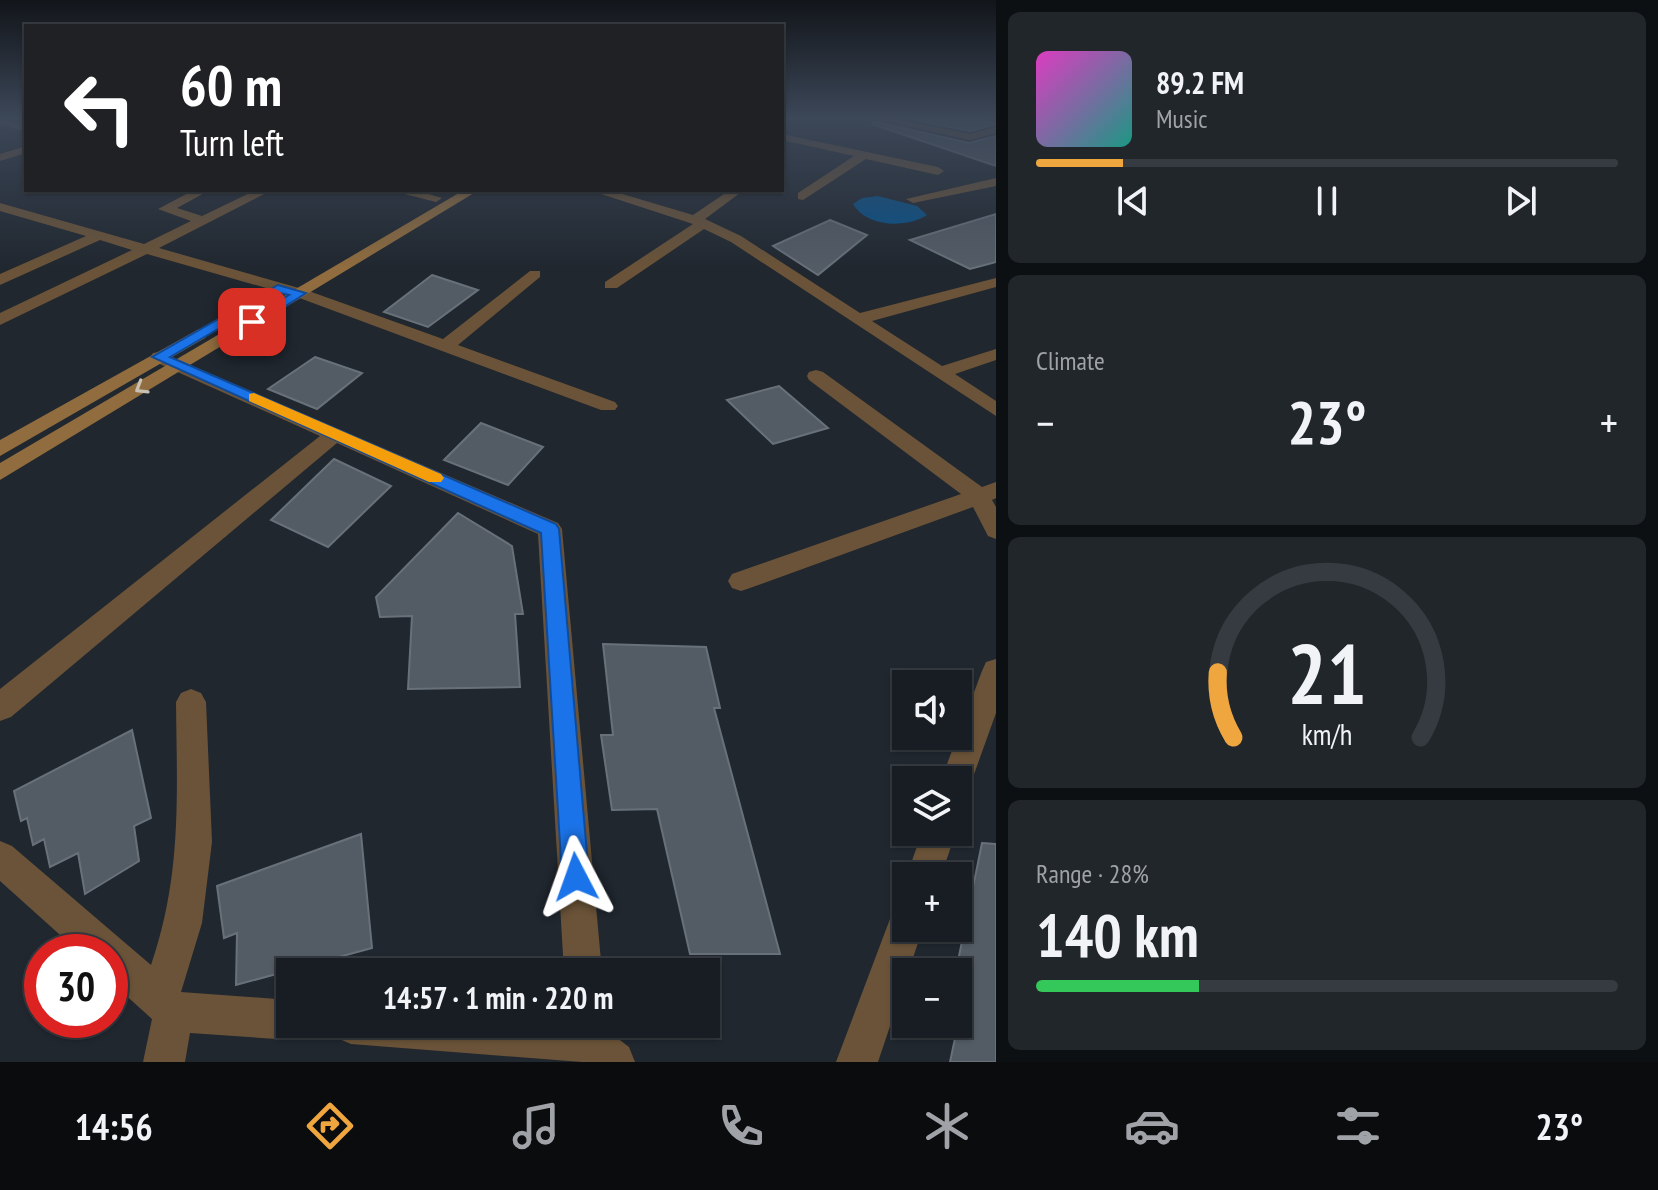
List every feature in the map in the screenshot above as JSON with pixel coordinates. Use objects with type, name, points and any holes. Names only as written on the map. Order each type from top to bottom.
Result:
[{"type":"street","points":[[803,196],[844,169]]},
{"type":"street","points":[[927,169],[938,171]]},
{"type":"street","points":[[913,199],[996,182]]},
{"type":"street","points":[[200,192],[165,209],[205,221]]},
{"type":"street","points":[[0,320],[262,192]]},
{"type":"street","points":[[418,192],[442,194]]},
{"type":"street","points":[[0,449],[300,293],[470,192]]},
{"type":"street","points":[[601,192],[698,222],[736,239],[996,410]]},
{"type":"street","points":[[611,285],[736,192]]},
{"type":"street","points":[[0,473],[278,289],[442,194]]},
{"type":"street","points":[[0,207],[300,293],[608,406]]},
{"type":"street","points":[[0,280],[98,236]]},
{"type":"street","points":[[0,260],[26,268]]},
{"type":"street","points":[[445,346],[535,274]]},
{"type":"street","points":[[858,319],[995,282]]},
{"type":"street","points":[[941,373],[996,354]]},
{"type":"street","points":[[170,361],[550,529],[582,958]]},
{"type":"street","points":[[816,376],[988,493],[996,530]]},
{"type":"street","points":[[0,707],[335,434]]},
{"type":"street","points":[[741,581],[988,493]]},
{"type":"street","points":[[962,766],[996,671]]},
{"type":"street","points":[[164,1062],[167,1005],[184,923],[195,842],[191,702]]},
{"type":"street","points":[[0,858],[86,934]]},
{"type":"street","points":[[857,1062],[900,942]]},
{"type":"street","points":[[128,971],[167,1005],[276,1018]]},
{"type":"street","points":[[542,1038],[596,1042]]},
{"type":"water","points":[[878,196],[917,206],[927,215],[909,222],[888,223],[868,218],[853,204],[862,198]]},
{"type":"building","points":[[996,214],[996,262],[970,269],[910,240]]},
{"type":"building","points":[[830,220],[867,235],[818,275],[773,246]]},
{"type":"building","points":[[432,275],[478,290],[428,327],[384,312]]},
{"type":"building","points":[[315,357],[362,373],[317,409],[268,389]]},
{"type":"building","points":[[779,386],[828,428],[773,444],[727,400]]},
{"type":"building","points":[[481,423],[543,447],[508,485],[444,460]]},
{"type":"building","points":[[334,459],[391,486],[328,547],[271,520]]},
{"type":"building","points":[[458,513],[512,546],[523,614],[515,614],[520,687],[408,689],[412,616],[380,617],[376,597]]},
{"type":"building","points":[[603,644],[706,647],[720,708],[714,708],[780,954],[690,954],[657,809],[612,810],[601,735],[613,735]]},
{"type":"building","points":[[132,730],[151,818],[134,826],[139,861],[85,894],[78,853],[50,867],[44,839],[33,845],[27,818],[21,821],[14,791]]},
{"type":"building","points":[[361,834],[372,948],[335,958],[276,958],[276,974],[236,985],[237,933],[224,938],[217,886]]},
{"type":"building","points":[[982,843],[996,844],[996,1062],[950,1062],[955,1038],[972,1038],[972,958],[959,958],[962,942],[972,942],[972,892]]},
{"type":"slow traffic","points":[[254,398],[435,478]]},
{"type":"route","points":[[252,322],[300,293],[278,289],[159,357],[550,529],[576,877]]}]
